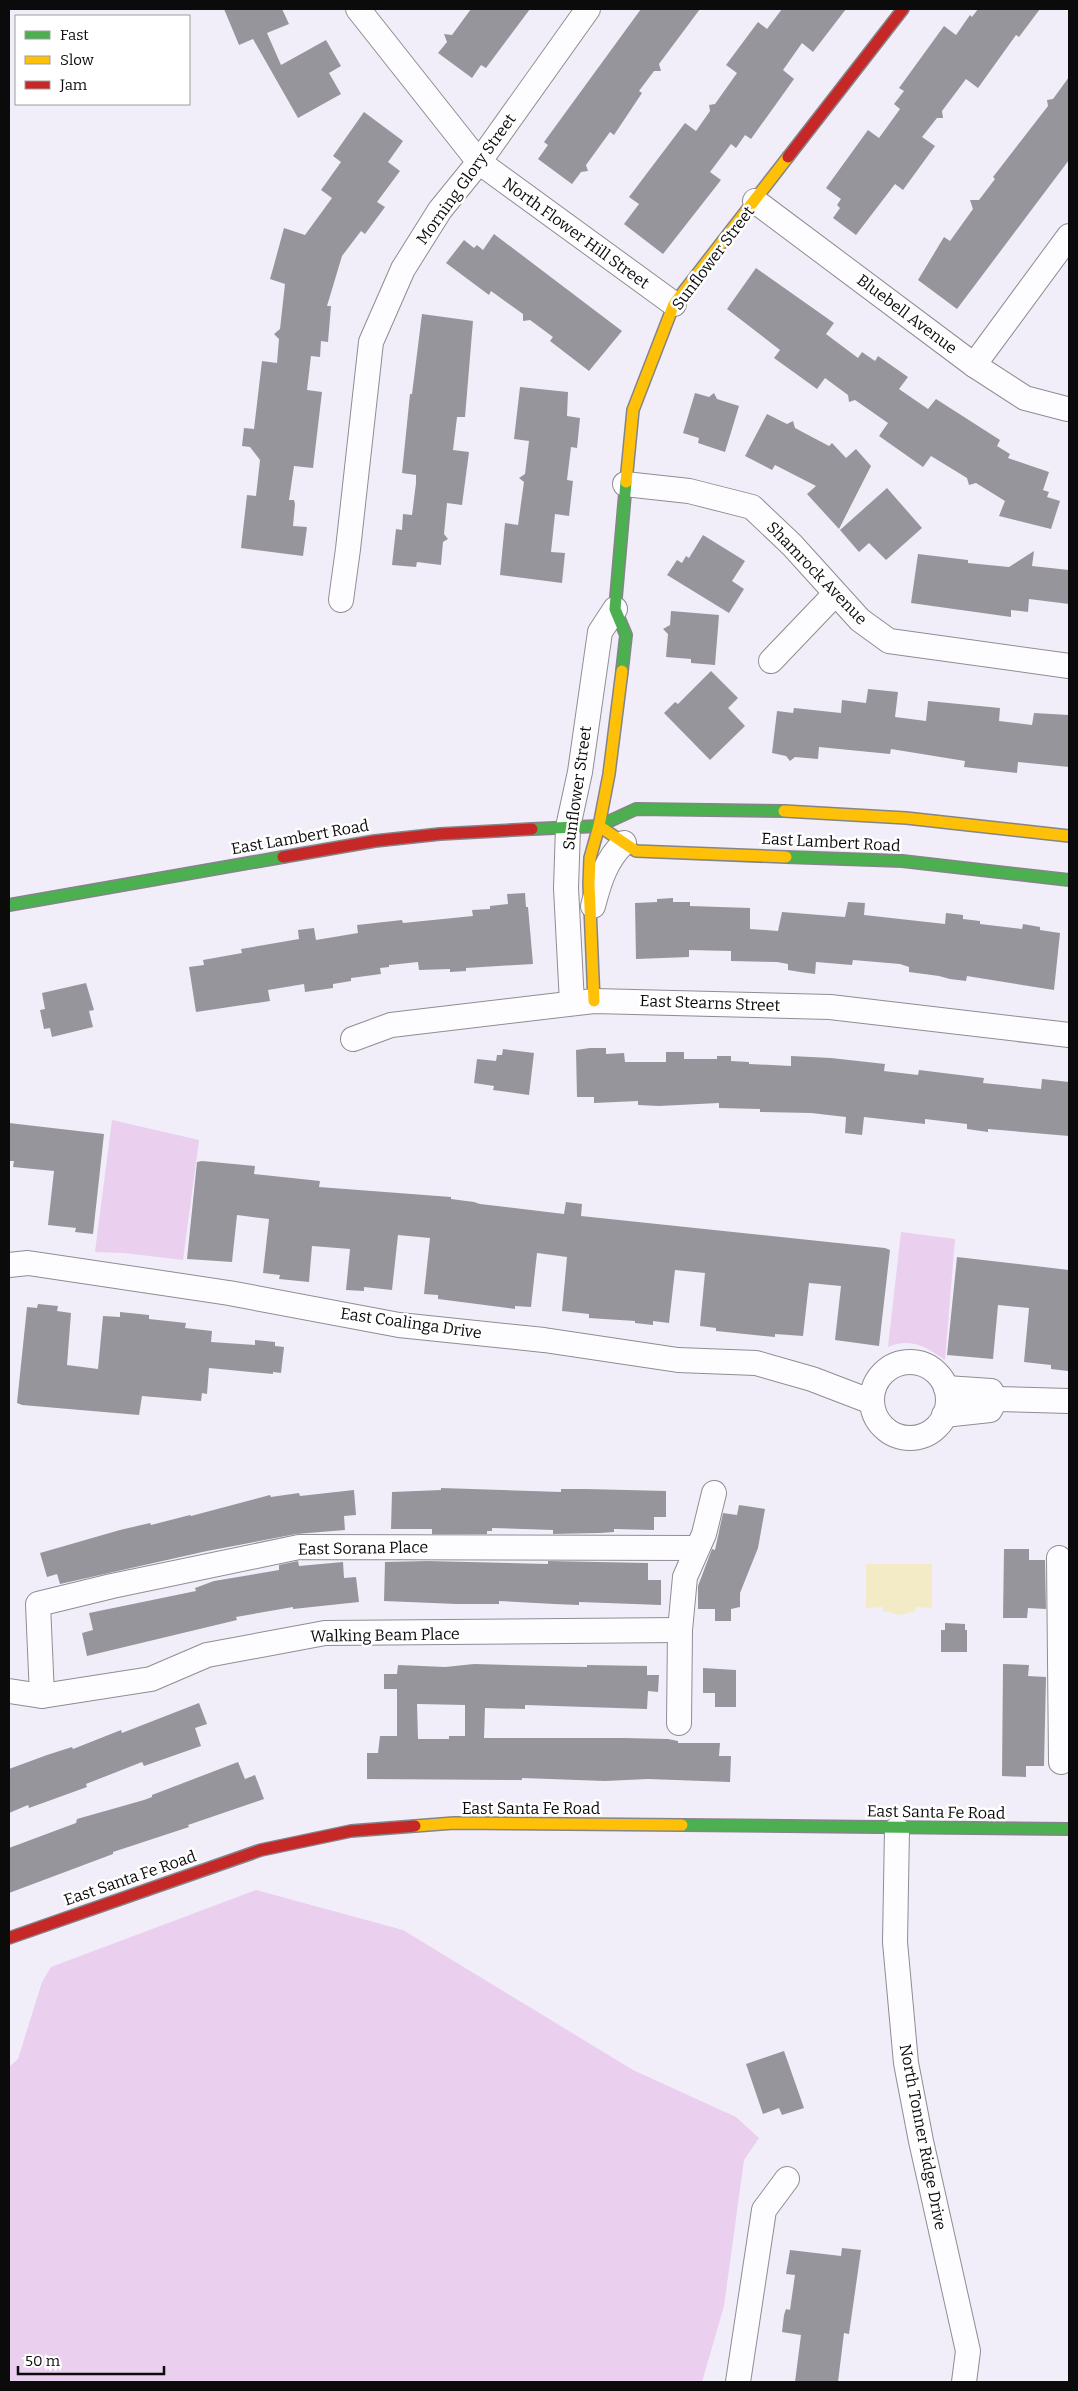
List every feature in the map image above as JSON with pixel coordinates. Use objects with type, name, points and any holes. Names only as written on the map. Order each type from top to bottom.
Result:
[{"type":"street","name":"North Flower Hill Street","points":[[358,9],[479,162],[674,304]]},
{"type":"street","name":"Morning Glory Street","points":[[341,600],[371,342],[403,269],[440,210],[479,162],[588,9]]},
{"type":"street","name":"Sunflower Street","points":[[583,1002],[590,917],[590,858],[599,826],[609,774],[626,635],[615,609],[633,410],[674,304],[903,9]]},
{"type":"street","name":"Bluebell Avenue","points":[[755,202],[974,365],[1025,398],[1067,409]]},
{"type":"street","points":[[974,365],[1069,236]]},
{"type":"street","name":"Shamrock Avenue","points":[[625,484],[689,491],[752,508],[792,545],[860,620],[889,641],[1069,666]]},
{"type":"street","points":[[771,661],[835,594]]},
{"type":"street","name":"Sunflower Street","points":[[583,1002],[566,888],[568,827],[580,772],[600,632],[615,609]]},
{"type":"street","name":"East Lambert Road","points":[[9,905],[375,841],[440,834],[599,826],[636,809],[779,811],[906,818],[1069,836]]},
{"type":"street","name":"East Lambert Road","points":[[599,826],[636,851],[902,861],[1069,880]]},
{"type":"street","points":[[590,917],[602,877],[616,850],[624,843]]},
{"type":"street","name":"East Stearns Street","points":[[353,1038],[391,1024],[583,1002],[830,1007],[1069,1035]]},
{"type":"street","name":"East Coalinga Drive","points":[[9,1265],[28,1262],[229,1293],[400,1325],[544,1340],[678,1360],[756,1363],[812,1379],[874,1393]]},
{"type":"street","points":[[912,1362],[923,1364],[933,1370],[946,1388],[948,1397],[944,1415],[937,1426],[927,1433],[915,1437],[903,1437],[891,1433],[881,1425],[874,1414],[874,1393],[891,1367],[912,1362]]},
{"type":"street","points":[[946,1388],[991,1391],[996,1399]]},
{"type":"street","points":[[944,1415],[990,1410],[996,1399]]},
{"type":"street","points":[[996,1399],[1069,1401]]},
{"type":"street","points":[[679,1723],[680,1630],[685,1577],[696,1548],[704,1534],[714,1493]]},
{"type":"street","name":"East Sorana Place","points":[[42,1696],[38,1604],[112,1586],[299,1547],[696,1548]]},
{"type":"street","points":[[1059,1558],[1064,1633],[1061,1762]]},
{"type":"street","name":"Walking Beam Place","points":[[9,1691],[42,1696],[151,1679],[207,1655],[325,1633],[680,1630]]},
{"type":"street","name":"East Santa Fe Road","points":[[9,1938],[261,1850],[351,1831],[454,1823],[897,1829],[1069,1829]]},
{"type":"street","name":"North Tonner Ridge Drive","points":[[897,1829],[895,1942],[906,2063],[921,2141],[968,2351],[964,2382]]},
{"type":"street","points":[[738,2382],[764,2210],[788,2179]]},
{"type":"shaded area","points":[[112,1120],[199,1140],[183,1260],[124,1253],[95,1252]]},
{"type":"shaded area","points":[[901,1232],[955,1239],[945,1360],[932,1351],[911,1343],[896,1344],[888,1347]]},
{"type":"shaded area","points":[[866,1564],[932,1564],[932,1608],[916,1607],[915,1611],[900,1615],[883,1611],[883,1607],[866,1608]]},
{"type":"shaded area","points":[[256,1890],[403,1930],[633,2070],[736,2117],[759,2138],[744,2160],[724,2306],[702,2382],[9,2382],[9,2067],[18,2059],[42,1982],[51,1967]]},
{"type":"building","points":[[224,9],[282,9],[289,24],[267,33],[281,65],[326,40],[341,66],[329,73],[341,94],[298,118],[253,39],[239,45]]},
{"type":"building","points":[[471,9],[530,9],[486,68],[481,65],[472,78],[438,53],[447,42],[444,34],[452,35]]},
{"type":"building","points":[[641,9],[700,9],[659,64],[661,71],[654,71],[639,91],[642,93],[614,135],[610,132],[586,165],[588,171],[581,172],[572,184],[538,159],[548,145],[544,142]]},
{"type":"building","points":[[782,9],[846,9],[813,52],[802,43],[783,70],[794,79],[751,139],[745,135],[736,148],[731,144],[710,172],[721,180],[663,254],[624,224],[639,204],[629,197],[685,123],[696,131],[710,111],[709,105],[715,104],[737,73],[726,65],[758,22],[767,29]]},
{"type":"building","points":[[978,9],[1040,9],[1019,37],[1016,35],[978,88],[966,79],[942,111],[943,118],[937,118],[922,137],[935,146],[903,190],[895,184],[856,235],[833,218],[840,208],[837,205],[841,199],[826,188],[868,130],[879,138],[900,109],[894,104],[904,91],[899,88],[944,26],[956,35],[970,15],[972,17]]},
{"type":"building","points":[[1069,77],[1069,160],[957,309],[918,280],[944,237],[950,241],[973,209],[970,200],[979,200],[995,179],[993,177],[1048,106],[1047,100],[1053,99]]},
{"type":"building","points":[[364,112],[403,141],[388,162],[400,171],[377,202],[385,207],[365,234],[361,231],[342,256],[327,306],[331,306],[328,342],[321,341],[320,357],[311,356],[307,390],[322,392],[313,468],[294,466],[289,500],[294,500],[295,504],[293,526],[307,527],[303,556],[241,548],[247,495],[256,496],[260,460],[250,447],[242,446],[244,428],[254,429],[262,361],[277,363],[279,339],[274,334],[280,329],[285,284],[270,279],[284,228],[305,235],[332,198],[321,190],[341,162],[333,156]]},
{"type":"building","points":[[494,234],[622,331],[589,371],[550,341],[553,337],[530,320],[523,321],[523,314],[491,291],[489,295],[446,263],[464,240],[474,248],[477,245],[483,250]]},
{"type":"building","points":[[756,268],[834,323],[826,334],[858,358],[862,352],[875,361],[878,356],[908,377],[899,389],[928,409],[936,399],[1000,440],[997,446],[1010,454],[1008,458],[1049,472],[1043,490],[1049,492],[1047,497],[1060,501],[1051,529],[999,516],[1005,501],[976,483],[969,485],[967,478],[931,456],[923,467],[879,436],[888,423],[855,400],[849,402],[848,395],[825,378],[817,389],[774,358],[780,350],[727,309]]},
{"type":"building","points":[[422,314],[473,321],[465,417],[457,417],[453,450],[469,452],[462,505],[447,503],[444,534],[448,539],[443,542],[441,565],[417,562],[416,567],[392,565],[396,529],[402,530],[403,514],[412,515],[416,483],[416,475],[402,473],[410,394],[412,394]]},
{"type":"building","points":[[520,387],[568,392],[567,416],[580,418],[577,448],[571,447],[567,480],[573,481],[569,516],[555,514],[551,552],[565,553],[562,583],[500,575],[505,523],[518,525],[524,482],[519,478],[525,474],[529,441],[514,439]]},
{"type":"building","points":[[695,393],[709,397],[714,393],[717,399],[739,406],[725,452],[698,443],[699,438],[683,433]]},
{"type":"building","points":[[767,414],[787,424],[793,421],[795,428],[829,446],[832,443],[846,458],[856,449],[871,466],[839,529],[807,494],[816,486],[775,465],[772,470],[745,456]]},
{"type":"building","points":[[887,488],[922,528],[886,560],[869,543],[859,552],[840,530]]},
{"type":"building","points":[[703,535],[745,561],[732,581],[744,589],[729,613],[667,575],[677,560],[682,563],[686,556],[689,558]]},
{"type":"building","points":[[1034,551],[1032,566],[1069,570],[1069,604],[1029,599],[1028,612],[1011,610],[1011,617],[911,603],[918,554],[968,560],[968,563],[1009,567]]},
{"type":"building","points":[[671,611],[719,615],[715,665],[691,663],[691,659],[666,657],[668,634],[663,629],[670,625]]},
{"type":"building","points":[[711,671],[738,698],[728,708],[745,726],[710,760],[664,713],[675,702],[678,704]]},
{"type":"building","points":[[868,689],[898,692],[895,717],[926,721],[928,701],[1000,708],[999,721],[1032,725],[1034,713],[1069,715],[1069,767],[1018,762],[1017,773],[964,767],[965,761],[891,749],[890,754],[819,747],[818,759],[795,757],[790,761],[786,756],[772,753],[777,711],[793,713],[794,708],[841,713],[842,700],[866,703]]},
{"type":"building","points":[[525,893],[533,964],[466,968],[466,971],[450,972],[450,969],[419,970],[418,962],[389,965],[389,967],[380,968],[381,974],[351,978],[351,981],[333,984],[333,988],[305,992],[304,984],[268,990],[270,1001],[196,1012],[189,967],[204,965],[203,960],[242,953],[241,949],[299,939],[298,930],[314,928],[316,940],[358,933],[357,925],[402,920],[403,923],[473,916],[472,910],[490,909],[490,906],[508,904],[507,894]]},
{"type":"building","points":[[673,898],[673,902],[690,902],[690,906],[750,908],[750,929],[778,931],[782,912],[845,917],[848,902],[865,903],[864,915],[945,924],[946,913],[963,915],[963,919],[980,921],[980,924],[1022,929],[1023,924],[1040,927],[1040,930],[1060,933],[1054,990],[967,976],[966,981],[950,979],[909,972],[909,967],[900,964],[853,960],[852,965],[816,962],[815,974],[788,970],[788,964],[777,962],[731,961],[731,951],[689,950],[689,957],[636,959],[635,903],[657,902],[657,899]]},
{"type":"building","points":[[86,983],[94,1010],[89,1011],[93,1027],[52,1037],[50,1028],[44,1029],[40,1010],[45,1009],[42,993]]},
{"type":"building","points":[[606,1048],[606,1054],[624,1053],[625,1062],[666,1062],[666,1052],[684,1052],[684,1059],[717,1059],[717,1056],[731,1056],[731,1061],[749,1062],[749,1064],[791,1066],[791,1056],[885,1064],[884,1071],[918,1075],[919,1070],[984,1078],[983,1083],[1041,1089],[1042,1079],[1069,1082],[1069,1136],[988,1129],[988,1132],[967,1129],[967,1124],[925,1119],[925,1124],[864,1117],[862,1135],[845,1133],[846,1117],[811,1113],[760,1112],[760,1109],[719,1108],[719,1103],[659,1106],[638,1105],[638,1101],[594,1103],[594,1097],[577,1097],[576,1050]]},
{"type":"building","points":[[503,1049],[534,1053],[529,1095],[493,1090],[494,1086],[474,1083],[477,1059],[496,1061],[497,1055],[502,1055]]},
{"type":"building","points":[[9,1123],[104,1134],[93,1234],[75,1232],[76,1228],[48,1225],[54,1171],[13,1167],[14,1161],[9,1161]]},
{"type":"building","points":[[197,1162],[255,1166],[254,1174],[320,1181],[319,1187],[451,1197],[451,1199],[480,1204],[564,1214],[566,1202],[582,1204],[581,1216],[885,1248],[890,1250],[879,1346],[835,1340],[841,1286],[809,1283],[803,1336],[775,1334],[775,1337],[716,1331],[716,1328],[700,1326],[705,1273],[675,1270],[669,1323],[653,1321],[653,1325],[635,1323],[635,1321],[589,1318],[589,1314],[562,1311],[567,1257],[537,1253],[531,1307],[515,1306],[515,1309],[438,1299],[438,1295],[424,1294],[430,1238],[398,1235],[392,1290],[364,1287],[364,1291],[346,1290],[350,1249],[312,1246],[309,1282],[279,1279],[280,1275],[263,1273],[269,1219],[237,1215],[232,1262],[187,1259]]},
{"type":"building","points":[[957,1257],[1069,1270],[1068,1371],[1051,1369],[1051,1365],[1024,1362],[1029,1308],[998,1305],[993,1359],[947,1355]]},
{"type":"building","points":[[38,1304],[58,1306],[57,1311],[71,1313],[67,1365],[98,1369],[103,1316],[120,1317],[120,1312],[149,1315],[149,1319],[186,1323],[185,1328],[212,1331],[211,1342],[255,1345],[255,1340],[275,1342],[275,1346],[284,1347],[281,1373],[273,1372],[273,1374],[209,1368],[207,1394],[202,1393],[201,1401],[142,1396],[139,1415],[22,1405],[17,1403],[27,1307],[37,1308]]},
{"type":"building","points":[[441,1488],[561,1492],[561,1489],[666,1491],[666,1517],[654,1517],[654,1530],[614,1529],[614,1532],[600,1533],[553,1534],[553,1530],[492,1528],[492,1531],[487,1531],[487,1534],[432,1534],[432,1529],[391,1529],[392,1492],[441,1490]]},
{"type":"building","points":[[354,1490],[356,1515],[344,1516],[345,1530],[296,1534],[207,1551],[60,1584],[57,1574],[47,1577],[40,1553],[120,1530],[191,1516],[270,1495],[271,1497],[299,1493],[300,1496]]},
{"type":"building","points":[[739,1505],[765,1509],[758,1548],[740,1593],[740,1607],[731,1609],[731,1621],[715,1621],[715,1609],[698,1609],[698,1586],[712,1549],[715,1550],[723,1513],[737,1515]]},
{"type":"building","points":[[1004,1549],[1029,1549],[1029,1560],[1045,1560],[1046,1609],[1028,1608],[1027,1618],[1003,1618]]},
{"type":"building","points":[[298,1561],[299,1566],[343,1562],[344,1578],[356,1577],[359,1602],[293,1609],[293,1607],[236,1617],[237,1620],[87,1656],[82,1633],[93,1630],[89,1613],[196,1591],[195,1588],[214,1581],[279,1570],[279,1565]]},
{"type":"building","points":[[427,1561],[548,1564],[548,1561],[648,1563],[648,1580],[661,1580],[661,1605],[579,1602],[579,1605],[499,1601],[499,1604],[457,1604],[384,1601],[385,1562]]},
{"type":"building","points":[[945,1623],[965,1624],[965,1630],[967,1630],[967,1652],[941,1652],[941,1630],[945,1630]]},
{"type":"building","points":[[474,1664],[587,1667],[587,1665],[647,1666],[647,1675],[659,1675],[658,1692],[648,1691],[647,1709],[525,1705],[525,1709],[485,1708],[484,1738],[624,1738],[668,1739],[678,1741],[678,1743],[720,1743],[719,1756],[731,1756],[730,1782],[648,1779],[605,1781],[522,1778],[522,1780],[367,1779],[367,1753],[378,1753],[380,1736],[397,1736],[397,1689],[384,1689],[384,1674],[397,1674],[398,1665],[445,1667]],"holes":[[[417,1704],[465,1705],[465,1736],[449,1736],[449,1739],[418,1739]]]},
{"type":"building","points":[[1003,1664],[1029,1665],[1028,1676],[1046,1677],[1044,1766],[1026,1766],[1026,1777],[1002,1776]]},
{"type":"building","points":[[703,1668],[736,1670],[736,1707],[715,1707],[715,1693],[703,1693]]},
{"type":"building","points":[[199,1703],[207,1724],[195,1728],[201,1746],[144,1766],[142,1762],[86,1784],[87,1787],[29,1808],[28,1805],[9,1813],[9,1769],[72,1747],[73,1749],[121,1730],[122,1733]]},
{"type":"building","points":[[238,1762],[245,1779],[255,1775],[264,1799],[188,1825],[189,1827],[113,1852],[113,1854],[9,1893],[9,1848],[76,1823],[77,1819],[144,1800],[152,1797],[152,1795]]},
{"type":"building","points":[[784,2051],[804,2108],[782,2115],[779,2108],[763,2114],[746,2064]]},
{"type":"building","points":[[842,2248],[861,2250],[849,2334],[844,2333],[838,2382],[795,2382],[801,2335],[782,2332],[786,2309],[790,2310],[795,2275],[786,2274],[790,2250],[841,2256]]},
{"type":"traffic: fast","points":[[622,671],[626,635],[615,609],[626,482]]},
{"type":"traffic: fast","points":[[532,829],[599,826],[636,809],[784,811]]},
{"type":"traffic: fast","points":[[9,905],[283,857]]},
{"type":"traffic: fast","points":[[786,857],[902,861],[1069,880]]},
{"type":"traffic: fast","points":[[682,1825],[1069,1829]]},
{"type":"traffic: slow","points":[[626,482],[633,410],[674,304],[788,157]]},
{"type":"traffic: slow","points":[[594,1001],[589,884],[590,858],[599,826],[609,774],[622,671]]},
{"type":"traffic: slow","points":[[784,811],[906,818],[1069,836]]},
{"type":"traffic: slow","points":[[599,826],[636,851],[786,857]]},
{"type":"traffic: slow","points":[[415,1826],[454,1823],[682,1825]]},
{"type":"traffic: jam","points":[[788,157],[903,9]]},
{"type":"traffic: jam","points":[[283,857],[375,841],[440,834],[532,829]]},
{"type":"traffic: jam","points":[[9,1938],[261,1850],[351,1831],[415,1826]]}]
